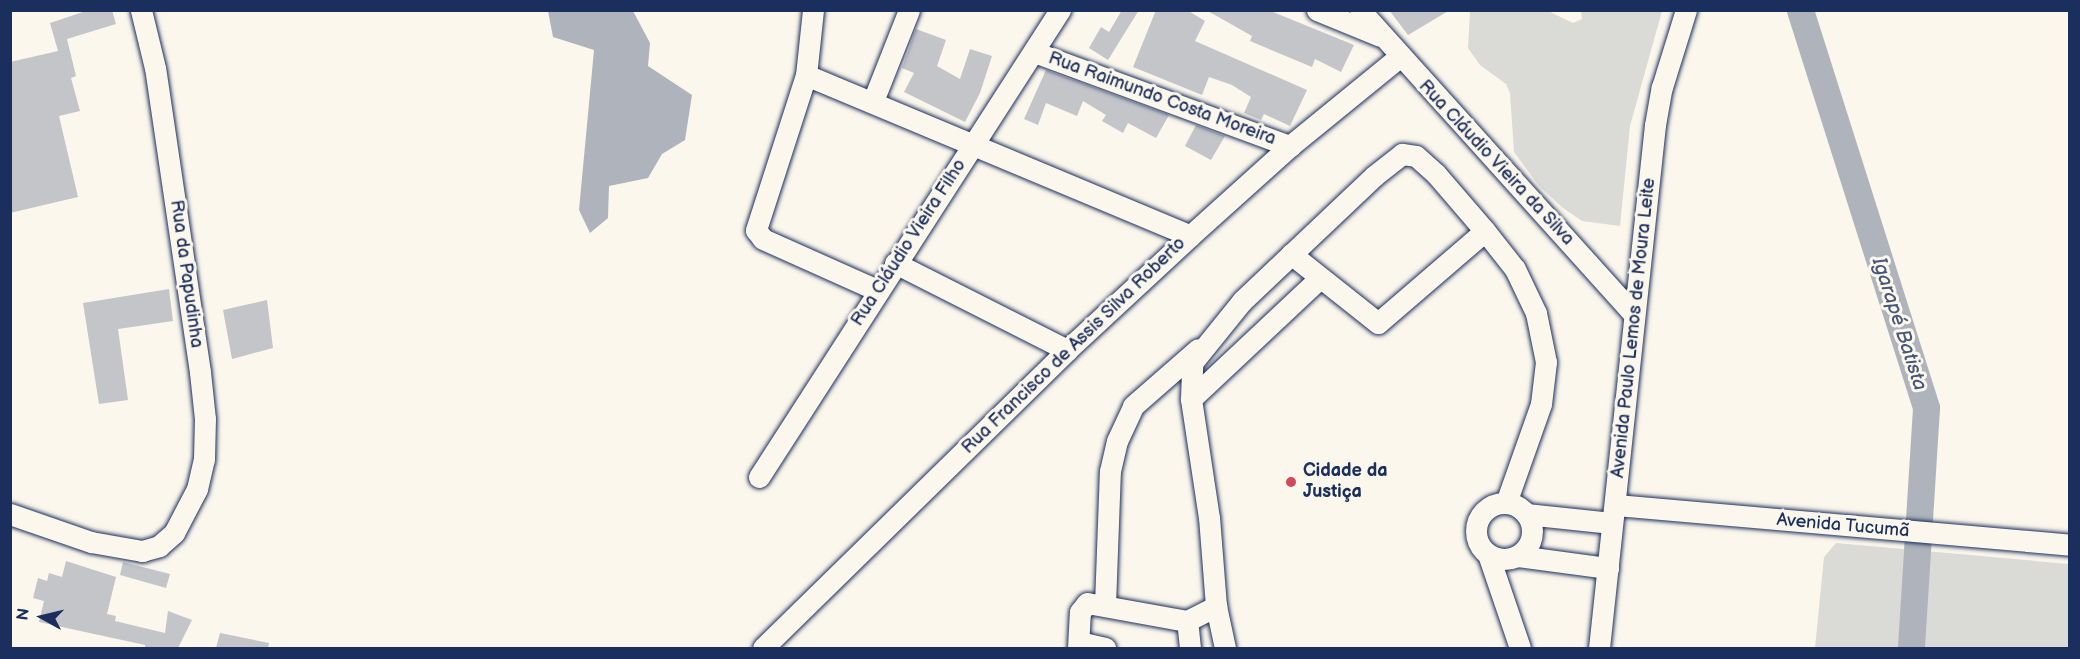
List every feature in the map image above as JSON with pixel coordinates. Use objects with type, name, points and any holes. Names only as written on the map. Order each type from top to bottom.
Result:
[{"type":"street","name":"Rua da Papudinha","points":[[10,514],[123,550],[142,551],[159,546],[174,533],[197,489],[204,459],[205,419],[155,68],[141,10]]},
{"type":"street","points":[[813,10],[806,75],[756,230],[763,239],[877,290]]},
{"type":"street","points":[[873,100],[909,10]]},
{"type":"street","name":"Rua Cláudio Vieira Filho","points":[[759,477],[877,290],[1060,10]]},
{"type":"street","points":[[1317,10],[1372,20]]},
{"type":"street","name":"Avenida Paulo Lemos de Moura Leite","points":[[1599,648],[1655,125],[1662,87],[1686,10]]},
{"type":"street","name":"Rua Cláudio Vieira da Silva","points":[[1372,20],[1399,57],[1634,314]]},
{"type":"street","name":"Rua Raimundo Costa Moreira","points":[[1034,52],[1290,146]]},
{"type":"street","name":"Rua Francisco de Assis Silva Roberto","points":[[763,648],[1067,350],[1290,146],[1399,57]]},
{"type":"street","points":[[806,75],[873,100],[1190,236]]},
{"type":"street","points":[[1105,605],[1110,471],[1117,441],[1133,406],[1205,342],[1291,254],[1395,157],[1408,153],[1436,174],[1485,231],[1515,269],[1536,313],[1546,362],[1541,404],[1506,503]]},
{"type":"street","points":[[1291,254],[1373,322],[1383,322],[1485,231]]},
{"type":"street","points":[[895,263],[1067,350]]},
{"type":"street","points":[[1191,399],[1320,278]]},
{"type":"street","points":[[1205,342],[1192,363],[1191,399],[1209,518],[1216,606],[1225,648]]},
{"type":"street","points":[[1518,556],[1532,536],[1526,514],[1506,503],[1490,507],[1479,519],[1477,534],[1488,554],[1520,648]]},
{"type":"street","name":"Avenida Tucumã","points":[[1526,514],[1614,514],[1881,530],[2070,545]]},
{"type":"street","points":[[1488,554],[1503,560],[1518,556],[1608,568]]},
{"type":"street","points":[[1105,648],[1078,645],[1082,605],[1105,605],[1187,621],[1216,606]]},
{"type":"street","points":[[1187,621],[1190,648]]},
{"type":"shaded area","points":[[548,11],[633,11],[650,43],[648,66],[692,95],[685,140],[662,154],[648,178],[609,186],[608,218],[590,233],[579,210],[594,50],[553,37]]},
{"type":"shaded area","points":[[1470,11],[1548,11],[1573,23],[1582,19],[1581,11],[1662,11],[1630,126],[1620,226],[1582,221],[1563,208],[1539,186],[1514,152],[1510,93],[1506,84],[1480,65],[1468,48]]},
{"type":"shaded area","points":[[1836,543],[2069,564],[2069,648],[1815,648],[1824,557]]},
{"type":"building","points":[[89,10],[112,10],[116,24],[67,39],[76,76],[71,78],[80,111],[59,116],[78,197],[10,213],[10,62],[58,51],[50,23]]},
{"type":"building","points":[[1122,10],[1139,10],[1108,60],[1089,48],[1101,27],[1109,32]]},
{"type":"building","points":[[1156,10],[1187,10],[1205,21],[1195,41],[1307,90],[1290,126],[1264,114],[1261,120],[1244,113],[1251,97],[1232,85],[1209,77],[1202,95],[1133,67]]},
{"type":"building","points":[[1206,10],[1268,10],[1354,45],[1341,72],[1315,59],[1312,67],[1250,41],[1252,36]]},
{"type":"building","points":[[1389,10],[1450,10],[1408,35]]},
{"type":"building","points":[[916,29],[946,40],[937,66],[960,79],[970,49],[992,56],[980,93],[965,122],[904,92],[914,73],[902,68]]},
{"type":"building","points":[[1046,70],[1169,115],[1156,138],[1128,123],[1123,133],[1102,121],[1106,115],[1083,101],[1077,116],[1046,103],[1038,125],[1024,119]]},
{"type":"building","points":[[1196,125],[1225,136],[1211,160],[1185,146]]},
{"type":"building","points":[[169,289],[173,321],[118,329],[128,400],[99,404],[83,303]]},
{"type":"building","points":[[267,300],[273,348],[232,359],[223,310]]},
{"type":"building","points":[[66,561],[116,577],[107,614],[116,616],[115,621],[165,633],[168,611],[192,620],[178,648],[145,648],[145,645],[39,622],[44,601],[33,598],[38,578],[47,581],[49,573],[62,577]]},
{"type":"building","points":[[123,562],[170,574],[166,588],[120,575]]},
{"type":"building","points":[[220,633],[269,643],[268,648],[216,648]]},
{"type":"waterway","name":"Igarapé Batista","points":[[1800,10],[1926,408],[1911,648]]},
{"type":"place","name":"Cidade da Justiça","points":[[1291,482]]}]
